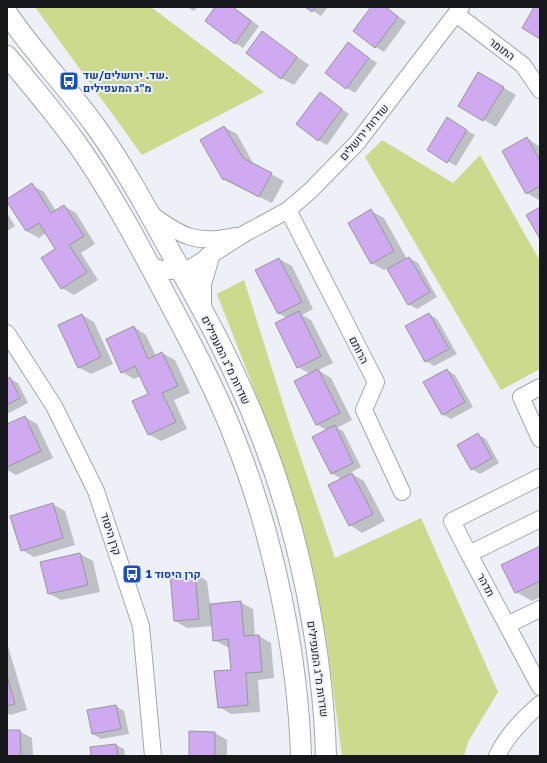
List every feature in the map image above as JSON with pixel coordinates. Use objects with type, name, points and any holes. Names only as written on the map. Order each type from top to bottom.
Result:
[{"type":"main road","name":"שדרות מ\"ג המעפילים","points":[[7,13],[23,36],[65,86],[96,127],[148,211],[222,348],[260,433],[277,480],[291,528],[312,625],[325,720],[326,756]]},
{"type":"main road","points":[[7,56],[76,142],[150,266],[196,353],[236,442],[253,487],[266,534],[287,629],[300,722],[301,756]]},
{"type":"main road","points":[[201,308],[201,284],[210,257]]},
{"type":"street","name":"התומר","points":[[458,11],[523,65],[540,90]]},
{"type":"street","name":"שדרות ירושלים","points":[[150,266],[170,271],[192,267],[210,257],[244,234],[288,210],[310,191],[357,143],[458,11]]},
{"type":"street","name":"הרותם","points":[[288,210],[376,382],[364,410],[402,492]]},
{"type":"street","name":"שדרות ירושלים","points":[[148,211],[170,228],[203,241],[219,240],[244,234]]},
{"type":"street","name":"קרן היסוד","points":[[7,333],[54,406],[96,491],[141,626],[153,756]]},
{"type":"street","points":[[540,386],[521,397],[540,438]]},
{"type":"street","name":"תדהר","points":[[540,477],[452,521],[540,687]]},
{"type":"street","points":[[469,554],[540,519]]},
{"type":"street","points":[[507,625],[540,609]]},
{"type":"street","points":[[497,756],[502,746],[523,718],[540,704]]},
{"type":"green space","points":[[35,7],[151,7],[264,92],[142,155]]},
{"type":"green space","points":[[382,140],[453,183],[480,155],[540,261],[540,369],[501,390],[365,157]]},
{"type":"green space","points":[[244,280],[291,429],[335,558],[421,518],[498,692],[468,742],[464,756],[342,756],[326,636],[270,430],[217,294]]},
{"type":"building","points":[[215,7],[233,7],[251,21],[235,44],[205,21]]},
{"type":"building","points":[[305,7],[316,7],[312,12]]},
{"type":"building","points":[[371,7],[386,7],[398,17],[375,48],[353,31]]},
{"type":"building","points":[[534,7],[540,7],[540,39],[522,28]]},
{"type":"building","points":[[262,31],[297,57],[281,79],[246,53]]},
{"type":"building","points":[[348,42],[369,58],[346,89],[325,73]]},
{"type":"building","points":[[478,72],[504,87],[483,121],[458,106]]},
{"type":"building","points":[[320,92],[342,109],[318,141],[296,124]]},
{"type":"building","points":[[447,117],[467,130],[447,163],[427,150]]},
{"type":"building","points":[[224,126],[243,158],[272,173],[259,197],[225,179],[223,180],[200,140]]},
{"type":"building","points":[[527,137],[540,161],[540,186],[526,194],[502,151]]},
{"type":"building","points":[[32,183],[51,213],[64,205],[84,236],[69,245],[87,272],[61,289],[41,258],[55,249],[39,223],[26,231],[7,202],[7,199]]},
{"type":"building","points":[[540,207],[540,239],[526,215]]},
{"type":"building","points":[[371,209],[394,251],[371,264],[348,223]]},
{"type":"building","points":[[409,257],[430,292],[408,305],[387,269]]},
{"type":"building","points":[[279,258],[302,302],[278,314],[255,270]]},
{"type":"building","points":[[299,311],[321,356],[297,368],[275,323]]},
{"type":"building","points":[[429,313],[449,349],[425,362],[405,326]]},
{"type":"building","points":[[82,314],[101,357],[78,368],[58,325]]},
{"type":"building","points":[[134,326],[148,359],[162,352],[178,386],[162,393],[176,422],[148,435],[132,401],[148,394],[135,366],[121,373],[106,339]]},
{"type":"building","points":[[318,369],[340,413],[316,425],[294,381]]},
{"type":"building","points":[[447,369],[465,402],[442,415],[423,382]]},
{"type":"building","points":[[10,377],[20,398],[7,405],[7,379]]},
{"type":"building","points":[[25,416],[41,451],[7,467],[7,424]]},
{"type":"building","points":[[335,425],[353,463],[331,474],[312,437]]},
{"type":"building","points":[[478,433],[492,458],[471,470],[457,445]]},
{"type":"building","points":[[352,473],[373,514],[349,526],[328,485]]},
{"type":"building","points":[[53,503],[63,538],[21,551],[10,516]]},
{"type":"building","points":[[540,546],[540,581],[515,593],[501,565]]},
{"type":"building","points":[[80,553],[88,585],[48,594],[40,562]]},
{"type":"building","points":[[195,572],[199,619],[174,621],[170,575]]},
{"type":"building","points":[[241,601],[244,636],[259,635],[262,672],[246,673],[248,705],[218,708],[214,671],[231,670],[228,639],[213,641],[210,604]]},
{"type":"building","points":[[7,676],[15,704],[7,706]]},
{"type":"building","points":[[116,705],[121,729],[92,734],[87,710]]},
{"type":"building","points":[[7,730],[20,730],[21,756],[7,756]]},
{"type":"building","points":[[189,731],[215,732],[215,756],[189,756]]},
{"type":"building","points":[[116,744],[118,756],[91,756],[90,747]]},
{"type":"place","name":"שד. ירושלים/שד. מ״ג המעפילים","points":[[69,81]]},
{"type":"place","name":"קרן היסוד 1","points":[[132,574]]}]
